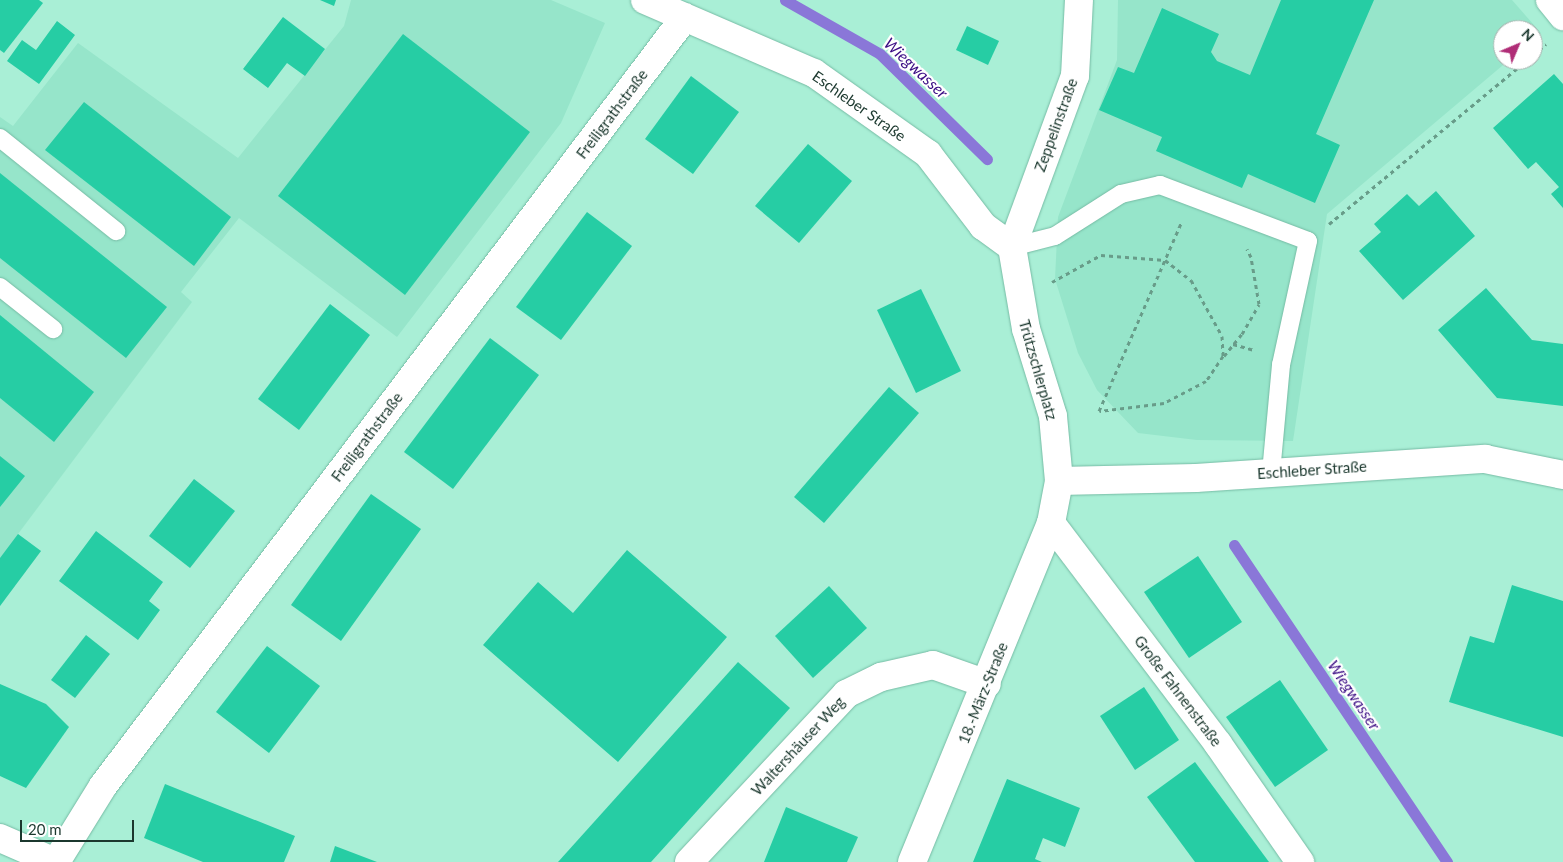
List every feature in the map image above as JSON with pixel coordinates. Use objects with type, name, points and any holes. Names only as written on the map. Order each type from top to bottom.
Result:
[{"type":"street","name":"Eschleber Straße","points":[[645,0],[814,73],[928,154],[983,226],[1012,247]]},
{"type":"street","name":"Zeppelinstraße","points":[[1012,247],[1075,76],[1079,0]]},
{"type":"street","points":[[1550,0],[1563,16]]},
{"type":"street","name":"Freiligrathstraße","points":[[56,862],[103,786],[685,17]]},
{"type":"street","name":"Trützschlerplatz","points":[[1012,247],[1026,329],[1054,416],[1059,481],[1051,523]]},
{"type":"street","name":"Eschleber Straße","points":[[1059,481],[1196,478],[1485,459],[1563,475]]},
{"type":"street","name":"18.-März-Straße","points":[[912,862],[987,684],[1051,523]]},
{"type":"street","name":"Große Fahnenstraße","points":[[1051,523],[1218,744],[1300,862]]},
{"type":"street","name":"Waltershäuser Weg","points":[[689,862],[846,694],[881,676],[933,665],[987,684]]},
{"type":"street","points":[[0,838],[56,862]]},
{"type":"lane","points":[[0,138],[116,231]]},
{"type":"lane","points":[[1012,247],[1055,236],[1120,194],[1160,185],[1308,241],[1281,365],[1271,473]]},
{"type":"lane","points":[[0,287],[53,329]]},
{"type":"path","points":[[1308,241],[1515,70]]},
{"type":"path","points":[[1193,198],[1099,411],[1164,403],[1206,380],[1242,334],[1259,304],[1251,257],[1224,210]]},
{"type":"path","points":[[1051,282],[1101,255],[1165,260],[1191,280],[1222,336],[1224,356]]},
{"type":"shaded area","points":[[351,0],[551,0],[605,23],[561,123],[397,337],[239,218],[181,292],[192,302],[18,534],[41,551],[0,606],[0,117],[13,126],[78,43],[238,158],[344,26]]},
{"type":"shaded area","points":[[1118,0],[1512,0],[1530,20],[1493,20],[1493,70],[1497,70],[1327,214],[1293,441],[1197,440],[1138,433],[1097,390],[1078,353],[1055,279],[1058,217],[1117,60]]},
{"type":"building","points":[[0,0],[39,0],[43,3],[4,53],[0,50]]},
{"type":"building","points":[[320,0],[336,0],[334,6]]},
{"type":"building","points":[[1281,0],[1374,0],[1316,134],[1340,145],[1315,203],[1248,174],[1242,188],[1156,151],[1162,137],[1099,110],[1118,67],[1134,73],[1162,8],[1219,34],[1211,52],[1217,61],[1250,75]]},
{"type":"building","points":[[283,17],[325,49],[305,76],[287,63],[268,88],[243,69]]},
{"type":"building","points":[[57,21],[75,35],[39,84],[7,61],[22,40],[36,50]]},
{"type":"building","points":[[967,26],[999,41],[988,65],[956,50]]},
{"type":"building","points":[[403,34],[530,132],[405,295],[278,196]]},
{"type":"building","points":[[1554,74],[1563,84],[1563,208],[1551,194],[1559,187],[1536,162],[1528,169],[1493,128]]},
{"type":"building","points":[[691,76],[739,112],[693,174],[645,139]]},
{"type":"building","points":[[84,102],[231,217],[194,266],[45,150]]},
{"type":"building","points":[[808,144],[852,181],[799,243],[755,206]]},
{"type":"building","points":[[0,173],[167,307],[126,358],[0,258]]},
{"type":"building","points":[[1436,191],[1475,236],[1403,300],[1359,251],[1381,232],[1374,224],[1407,194],[1419,206]]},
{"type":"building","points":[[587,212],[632,246],[561,340],[516,307]]},
{"type":"building","points":[[1486,288],[1532,340],[1563,344],[1563,406],[1497,398],[1438,330]]},
{"type":"building","points":[[921,289],[961,371],[916,393],[877,310]]},
{"type":"building","points":[[330,304],[370,335],[299,430],[258,399]]},
{"type":"building","points":[[0,315],[94,392],[54,442],[0,398]]},
{"type":"building","points":[[490,338],[539,375],[453,489],[404,452]]},
{"type":"building","points":[[889,387],[919,413],[824,523],[794,497]]},
{"type":"building","points":[[0,456],[25,476],[0,507]]},
{"type":"building","points":[[194,479],[235,511],[190,568],[149,536]]},
{"type":"building","points":[[371,494],[421,529],[341,641],[291,605]]},
{"type":"building","points":[[96,531],[163,582],[149,601],[160,610],[138,640],[59,581]]},
{"type":"building","points":[[18,534],[41,551],[0,606],[0,558]]},
{"type":"building","points":[[627,550],[727,637],[618,762],[483,645],[538,582],[573,613]]},
{"type":"building","points":[[1198,556],[1242,622],[1189,658],[1144,592]]},
{"type":"building","points":[[1512,585],[1563,601],[1563,737],[1449,702],[1470,636],[1494,643]]},
{"type":"building","points":[[829,586],[867,628],[813,678],[775,636]]},
{"type":"building","points":[[86,635],[110,654],[75,698],[51,680]]},
{"type":"building","points":[[267,646],[320,686],[269,753],[216,712]]},
{"type":"building","points":[[738,662],[790,708],[651,862],[558,862]]},
{"type":"building","points":[[1280,680],[1328,750],[1275,787],[1226,717]]},
{"type":"building","points":[[0,684],[46,704],[69,727],[26,788],[0,776]]},
{"type":"building","points":[[1144,687],[1179,740],[1135,770],[1100,716]]},
{"type":"building","points":[[1195,762],[1269,862],[1195,862],[1147,797]]},
{"type":"building","points":[[1007,779],[1080,808],[1065,847],[1043,838],[1035,859],[1042,862],[973,862]]},
{"type":"building","points":[[165,784],[295,836],[284,862],[203,862],[144,838]]},
{"type":"building","points":[[786,807],[858,837],[847,862],[764,862]]},
{"type":"building","points":[[335,846],[377,862],[330,862]]},
{"type":"waterway","name":"Wiegwasser","points":[[785,0],[880,54],[987,159]]},
{"type":"waterway","name":"Wiegwasser","points":[[1234,545],[1447,862]]}]
